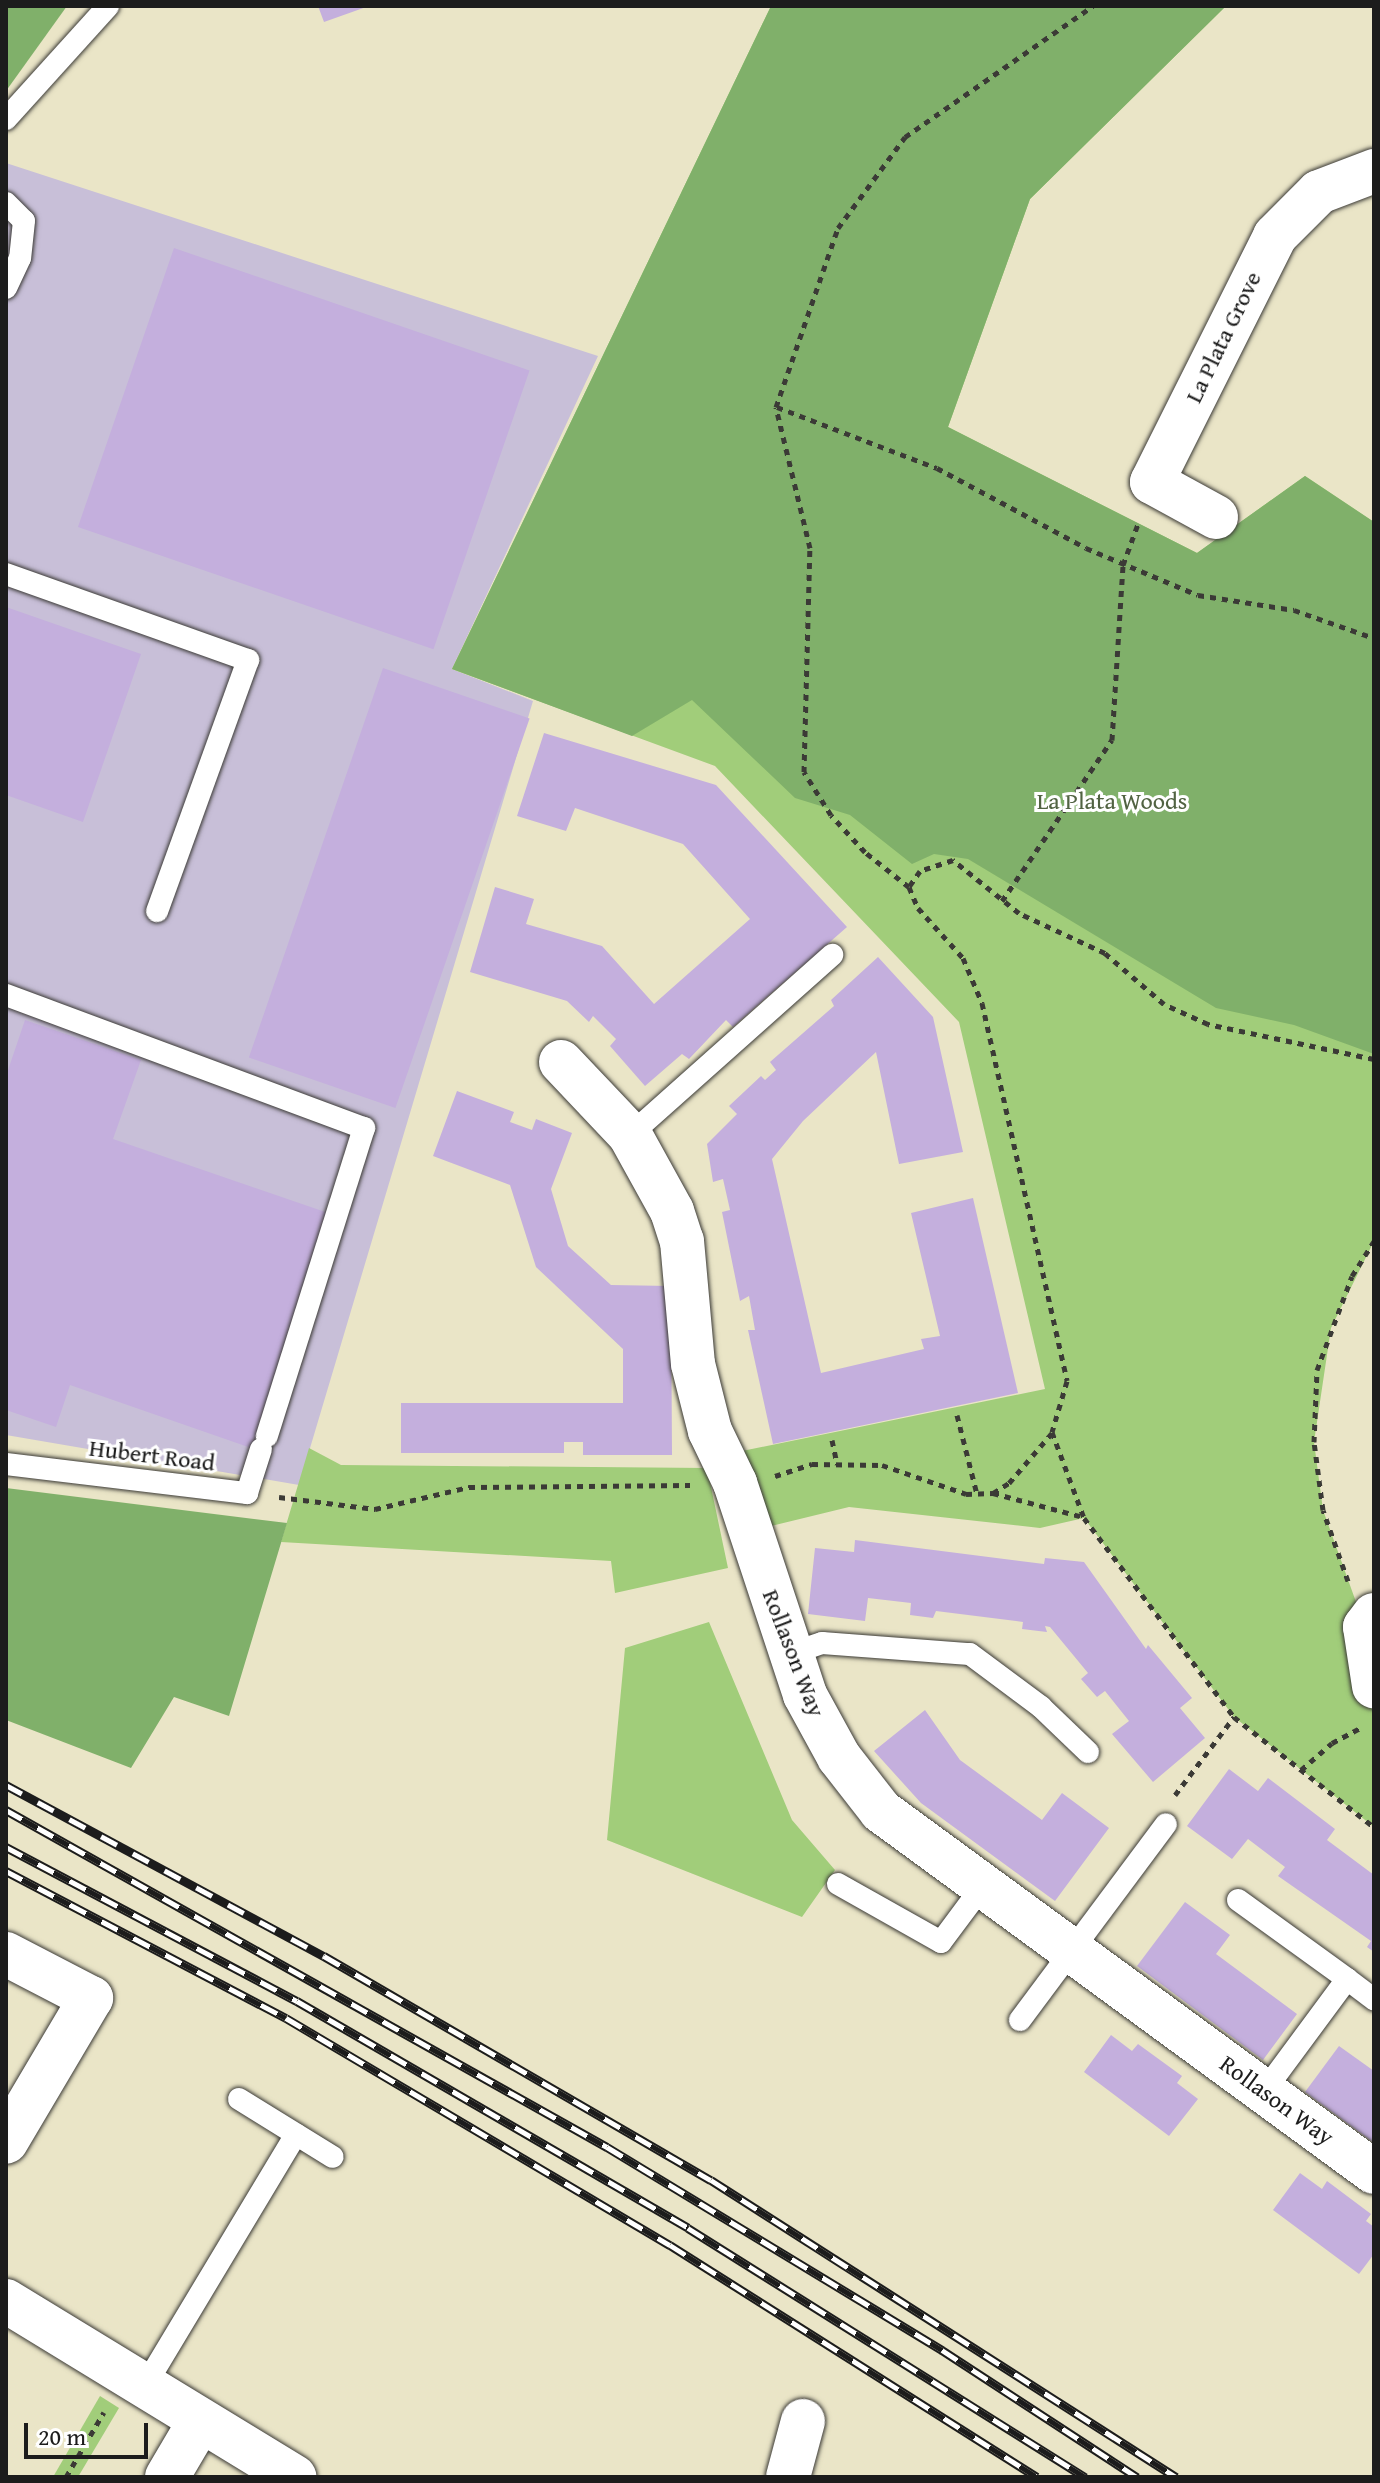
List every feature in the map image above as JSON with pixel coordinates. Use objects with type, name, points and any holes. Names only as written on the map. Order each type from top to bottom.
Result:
[{"type":"street","name":"La Plata Grove","points":[[1152,482],[1275,236],[1319,192],[1374,171]]},
{"type":"street","points":[[1152,482],[1216,517]]},
{"type":"street","name":"Rollason Way","points":[[561,1062],[630,1135],[682,1241],[693,1364],[710,1431],[735,1483],[790,1654],[839,1757],[881,1811],[1374,2172]]},
{"type":"street","points":[[1370,1621],[1374,1686]]},
{"type":"street","points":[[6,1954],[91,1998],[6,2142]]},
{"type":"street","points":[[6,2301],[134,2383],[294,2477]]},
{"type":"street","points":[[167,2477],[200,2421]]},
{"type":"street","points":[[788,2477],[803,2421]]},
{"type":"lane","points":[[6,119],[108,6]]},
{"type":"lane","points":[[6,203],[24,221],[20,258],[6,288]]},
{"type":"lane","points":[[6,574],[248,660],[157,911]]},
{"type":"lane","points":[[630,1135],[832,955]]},
{"type":"lane","points":[[6,995],[364,1128],[247,1493]]},
{"type":"lane","name":"Hubert Road","points":[[6,1464],[247,1493]]},
{"type":"lane","points":[[790,1654],[822,1643],[970,1654],[1041,1707],[1088,1752]]},
{"type":"lane","points":[[1020,2020],[1166,1824]]},
{"type":"lane","points":[[838,1884],[941,1942],[982,1887]]},
{"type":"lane","points":[[1238,1900],[1374,1999]]},
{"type":"lane","points":[[1265,2090],[1347,1979]]},
{"type":"lane","points":[[239,2099],[333,2157]]},
{"type":"lane","points":[[134,2383],[296,2134]]},
{"type":"path","points":[[993,1493],[1009,1483],[1052,1432],[1067,1381],[1037,1259],[1004,1082],[982,1003],[963,958],[918,908],[909,887],[848,834],[804,772],[810,548],[776,407],[838,228],[905,137],[1093,6]]},
{"type":"path","points":[[776,407],[937,468],[1123,565],[1198,595],[1294,610],[1374,638]]},
{"type":"path","points":[[1002,901],[1112,740],[1123,565],[1152,482]]},
{"type":"path","points":[[909,887],[928,866],[953,860],[1002,901],[1105,953],[1164,1004],[1208,1024],[1374,1059]]},
{"type":"path","points":[[1370,1621],[1323,1510],[1314,1442],[1317,1370],[1352,1276],[1374,1241]]},
{"type":"path","points":[[957,1415],[977,1494]]},
{"type":"path","points":[[1052,1432],[1084,1518],[1234,1717],[1374,1827]]},
{"type":"path","points":[[832,1440],[837,1464]]},
{"type":"path","points":[[247,1493],[375,1509],[469,1487],[735,1483],[812,1464],[882,1465],[927,1483],[977,1494],[993,1493],[1084,1518]]},
{"type":"path","points":[[1166,1824],[1163,1811],[1234,1717]]},
{"type":"path","points":[[1301,1770],[1332,1743],[1356,1728],[1374,1725]]},
{"type":"path","points":[[66,2477],[134,2383]]},
{"type":"shaded area","points":[[6,163],[598,356],[452,669],[533,701],[299,1485],[6,1435]]},
{"type":"green space","points":[[6,6],[67,6],[6,91]]},
{"type":"green space","name":"La Plata Woods","points":[[771,6],[1226,6],[1030,199],[948,427],[1197,553],[1305,476],[1374,522],[1374,1241],[1331,1328],[1314,1442],[1323,1510],[1365,1627],[1374,1686],[1374,1827],[1234,1717],[1084,1518],[1040,1528],[849,1507],[767,1527],[742,1451],[1045,1389],[959,1022],[715,766],[452,669]]},
{"type":"green space","name":"La Plata Woods","points":[[771,6],[1226,6],[1030,199],[948,427],[1197,553],[1305,476],[1374,522],[1374,1054],[1294,1025],[1216,1008],[968,859],[934,854],[912,864],[850,815],[795,798],[692,700],[632,736],[452,669]]},
{"type":"green space","points":[[309,1448],[341,1465],[707,1468],[728,1568],[615,1593],[611,1561],[281,1542]]},
{"type":"green space","points":[[6,1488],[287,1523],[229,1716],[174,1697],[131,1768],[6,1720]]},
{"type":"green space","points":[[709,1622],[792,1820],[835,1870],[802,1917],[607,1840],[625,1648]]},
{"type":"green space","points":[[100,2396],[119,2408],[78,2477],[53,2477]]},
{"type":"building","points":[[318,6],[369,6],[324,22]]},
{"type":"building","points":[[174,248],[530,370],[433,649],[78,527]]},
{"type":"building","points":[[6,607],[141,654],[83,822],[6,795]]},
{"type":"building","points":[[383,668],[530,718],[395,1108],[249,1058]]},
{"type":"building","points":[[544,733],[716,785],[847,927],[733,1027],[726,1020],[689,1059],[682,1054],[645,1086],[610,1046],[616,1039],[593,1016],[589,1022],[567,1001],[470,972],[495,887],[534,899],[526,924],[602,946],[654,1004],[750,919],[683,844],[575,808],[566,831],[517,816]]},
{"type":"building","points":[[878,957],[933,1017],[963,1152],[899,1164],[876,1052],[803,1121],[772,1159],[821,1373],[924,1349],[921,1339],[940,1336],[911,1213],[973,1198],[1018,1393],[773,1444],[748,1330],[755,1330],[749,1296],[740,1301],[722,1212],[730,1210],[723,1179],[713,1182],[707,1144],[737,1114],[729,1106],[761,1076],[765,1080],[776,1070],[770,1062],[834,1006],[831,1000]]},
{"type":"building","points":[[25,1020],[141,1060],[113,1139],[334,1215],[254,1449],[70,1385],[56,1427],[6,1410],[6,1076]]},
{"type":"building","points":[[457,1091],[514,1112],[510,1122],[532,1130],[536,1119],[572,1133],[551,1189],[568,1246],[611,1285],[671,1286],[672,1455],[583,1455],[583,1442],[564,1442],[564,1453],[401,1453],[401,1403],[623,1403],[623,1349],[536,1267],[510,1185],[433,1156]]},
{"type":"building","points":[[855,1540],[1044,1564],[1045,1558],[1084,1562],[1146,1649],[1148,1645],[1192,1698],[1180,1708],[1205,1738],[1153,1782],[1112,1734],[1129,1721],[1105,1691],[1097,1697],[1081,1679],[1088,1673],[1050,1627],[1045,1626],[1047,1632],[1022,1629],[1023,1622],[936,1611],[933,1618],[910,1615],[911,1603],[868,1598],[865,1621],[808,1614],[815,1548],[854,1552]]},
{"type":"building","points":[[925,1710],[960,1760],[1042,1820],[1062,1793],[1109,1828],[1055,1901],[921,1803],[874,1751]]},
{"type":"building","points":[[1229,1769],[1258,1791],[1268,1778],[1335,1829],[1327,1840],[1374,1875],[1374,1952],[1367,1947],[1371,1941],[1278,1876],[1285,1867],[1248,1839],[1232,1859],[1187,1826]]},
{"type":"building","points":[[1185,1902],[1230,1935],[1216,1954],[1297,2014],[1263,2060],[1137,1966]]},
{"type":"building","points":[[1111,2035],[1132,2051],[1138,2044],[1182,2076],[1177,2083],[1198,2099],[1169,2136],[1084,2072]]},
{"type":"building","points":[[1339,2046],[1374,2071],[1374,2143],[1305,2092]]},
{"type":"building","points":[[1300,2173],[1322,2189],[1327,2181],[1371,2214],[1366,2221],[1374,2227],[1374,2254],[1359,2274],[1273,2210]]},
{"type":"railway","points":[[6,1785],[324,1956],[711,2180],[1176,2477]]},
{"type":"railway","points":[[6,1810],[607,2147],[942,2350],[1137,2477]]},
{"type":"railway","points":[[6,1847],[297,2001],[688,2228],[1085,2477]]},
{"type":"railway","points":[[6,1871],[286,2018],[670,2245],[1037,2477]]}]
